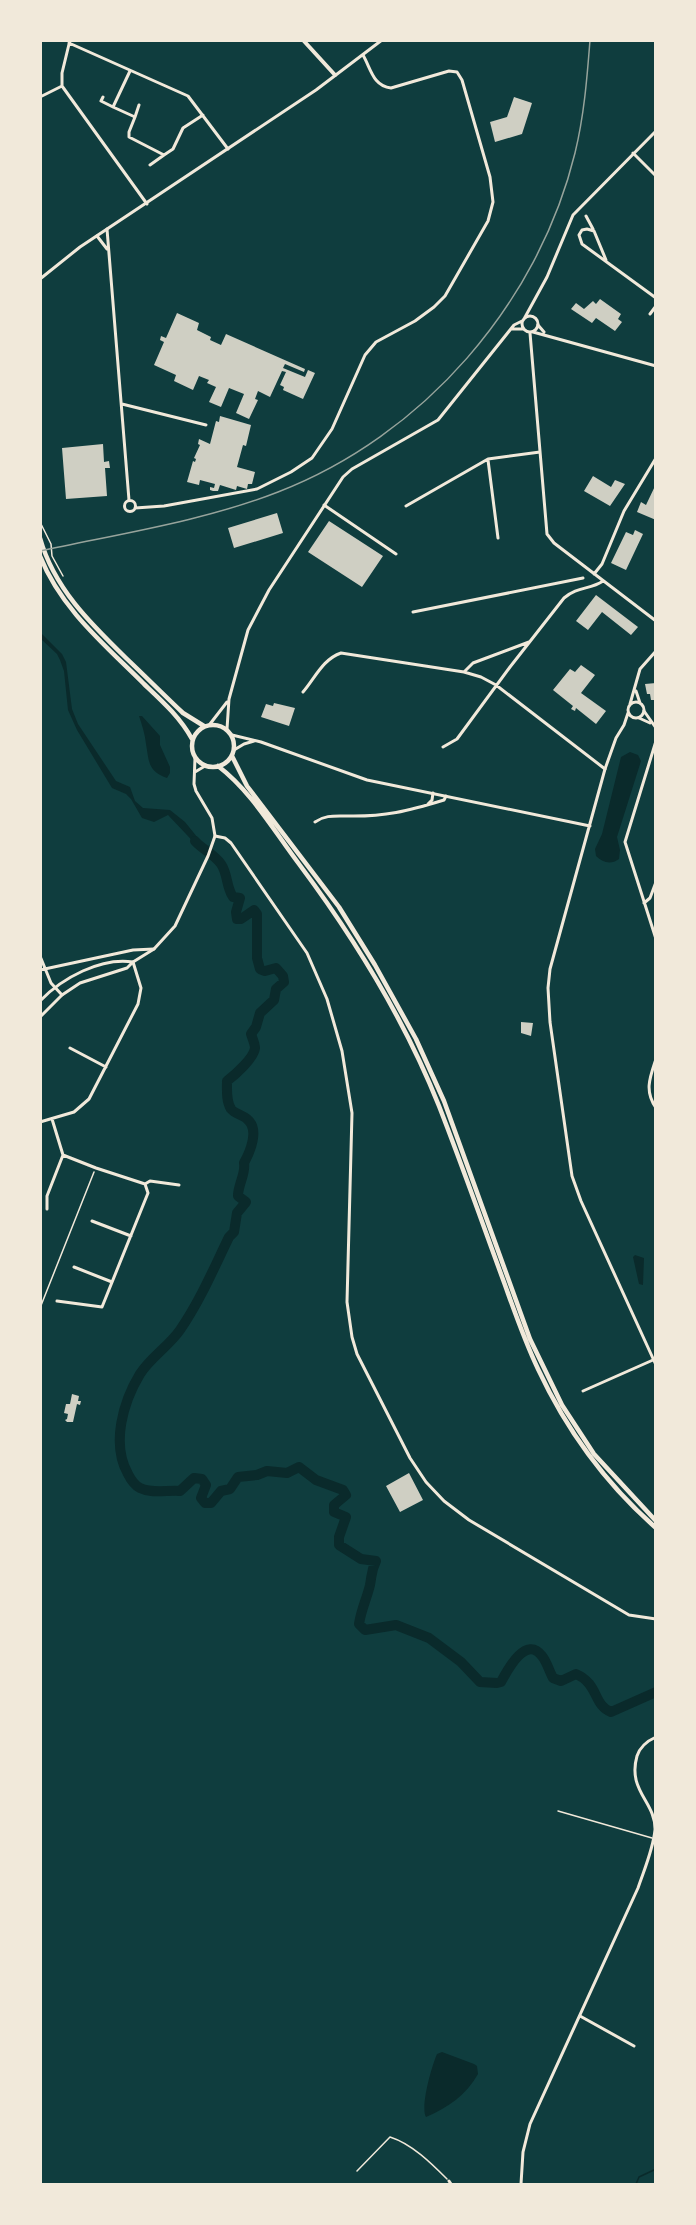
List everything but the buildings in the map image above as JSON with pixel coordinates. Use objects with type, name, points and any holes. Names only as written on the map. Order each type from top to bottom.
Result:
[{"type":"main road","points":[[303,40],[335,75]]},
{"type":"main road","points":[[40,538],[59,582],[79,610],[178,709],[195,722],[219,725],[232,735],[234,750],[226,763],[218,766],[205,766],[195,758],[192,752],[192,739],[196,732],[207,725]]},
{"type":"main road","points":[[40,556],[55,585],[74,613],[170,709],[192,739]]},
{"type":"main road","points":[[232,756],[247,786],[339,907],[375,965],[416,1039],[444,1101],[530,1339],[562,1405],[594,1454],[656,1521]]},
{"type":"main road","points":[[218,766],[238,784],[277,835],[333,910],[374,973],[411,1042],[439,1105],[537,1368],[579,1441],[623,1496],[656,1528]]},
{"type":"street","points":[[40,279],[107,229],[229,149],[382,40]]},
{"type":"street","points":[[147,204],[62,86],[62,73],[69,42],[188,96],[229,149]]},
{"type":"street","points":[[107,229],[129,500],[125,504],[126,509],[130,511],[135,508],[164,506],[257,489],[291,472],[312,458],[324,443],[369,350],[384,337],[415,321],[445,296],[488,221],[493,202],[490,177],[462,80],[457,72],[448,71],[391,88],[384,87],[374,80],[363,55]]},
{"type":"street","points":[[113,107],[130,70]]},
{"type":"street","points":[[40,97],[62,86]]},
{"type":"street","points":[[103,97],[101,101],[135,117]]},
{"type":"street","points":[[139,105],[129,137],[164,155]]},
{"type":"street","points":[[150,165],[173,149],[183,128],[202,115]]},
{"type":"street","points":[[523,329],[523,320],[547,277],[573,215],[656,131]]},
{"type":"street","points":[[633,153],[656,176]]},
{"type":"street","points":[[586,216],[606,260]]},
{"type":"street","points":[[594,231],[587,228],[582,230],[579,236],[582,244],[656,298]]},
{"type":"street","points":[[97,236],[108,250]]},
{"type":"street","points":[[532,304],[533,317],[545,334]]},
{"type":"street","points":[[650,314],[656,306]]},
{"type":"street","points":[[227,729],[229,699],[248,630],[258,609],[343,477],[352,469],[438,420],[511,329],[528,316],[533,317]]},
{"type":"street","points":[[538,326],[532,332],[547,534],[554,543],[656,621]]},
{"type":"street","points":[[511,329],[545,334],[656,366]]},
{"type":"street","points":[[122,404],[206,425]]},
{"type":"street","points":[[406,506],[488,459],[540,452]]},
{"type":"street","points":[[594,574],[602,564],[624,511],[656,458]]},
{"type":"street","points":[[488,459],[498,538]]},
{"type":"street","points":[[129,500],[135,503],[135,508]]},
{"type":"street","points":[[324,505],[396,554]]},
{"type":"street","points":[[413,612],[583,578]]},
{"type":"street","points":[[443,747],[457,739],[529,642],[572,591],[596,586],[603,581]]},
{"type":"street","points":[[464,672],[473,663],[529,642]]},
{"type":"street","points":[[656,651],[640,669],[636,691],[606,769],[550,969],[548,988],[550,1022],[572,1176],[581,1201],[656,1365]]},
{"type":"street","points":[[303,692],[324,663],[332,656],[341,653],[464,672],[496,685],[606,769]]},
{"type":"street","points":[[636,691],[640,704],[656,728]]},
{"type":"street","points":[[207,725],[219,716],[229,699]]},
{"type":"street","points":[[630,704],[635,702],[640,704]]},
{"type":"street","points":[[624,725],[644,711]]},
{"type":"street","points":[[628,713],[652,724]]},
{"type":"street","points":[[232,735],[258,741],[352,776],[590,826]]},
{"type":"street","points":[[234,750],[244,744],[258,741]]},
{"type":"street","points":[[656,741],[625,842],[656,939]]},
{"type":"street","points":[[40,1017],[62,995],[80,983],[126,968],[153,949],[175,926],[212,848],[215,836],[212,819],[194,784],[195,758]]},
{"type":"street","points":[[195,772],[205,766]]},
{"type":"street","points":[[427,806],[433,793]]},
{"type":"street","points":[[315,822],[329,816],[381,816],[403,813],[444,800],[446,796]]},
{"type":"street","points":[[215,836],[225,838],[231,843],[307,953],[334,1020],[342,1051],[352,1113],[347,1302],[352,1337],[357,1354],[410,1458],[435,1493],[469,1520],[629,1615],[656,1620]]},
{"type":"street","points":[[644,903],[650,898],[656,882]]},
{"type":"street","points":[[40,970],[133,950],[153,949]]},
{"type":"street","points":[[40,956],[51,983],[62,995]]},
{"type":"street","points":[[40,1001],[54,987],[81,971],[122,960],[133,962]]},
{"type":"street","points":[[40,1122],[74,1112],[89,1099],[138,1004],[141,988],[133,962]]},
{"type":"street","points":[[70,1048],[106,1067]]},
{"type":"street","points":[[656,1059],[648,1085],[648,1093],[656,1108]]},
{"type":"street","points":[[47,1209],[47,1196],[63,1155],[52,1119]]},
{"type":"street","points":[[63,1155],[145,1184],[150,1181],[179,1185]]},
{"type":"street","points":[[57,1301],[102,1307],[148,1193],[145,1184]]},
{"type":"street","points":[[92,1221],[131,1236]]},
{"type":"street","points":[[74,1267],[112,1282]]},
{"type":"street","points":[[583,1391],[653,1360]]},
{"type":"street","points":[[522,2184],[523,2152],[530,2124],[638,1888],[653,1838],[655,1828],[652,1814],[635,1780],[635,1765],[639,1751],[646,1742],[656,1737]]},
{"type":"street","points":[[580,2016],[634,2046]]},
{"type":"lane","points":[[558,1811],[653,1838]]},
{"type":"path","points":[[40,284],[40,291]]},
{"type":"path","points":[[40,522],[51,544],[52,556],[64,579]]},
{"type":"path","points":[[40,1308],[96,1168]]},
{"type":"path","points":[[357,2172],[390,2137],[399,2140],[431,2163],[450,2183]]},
{"type":"water","points":[[41,633],[62,654],[66,662],[72,709],[78,724],[116,781],[130,787],[135,801],[143,808],[170,810],[185,822],[206,848],[204,853],[168,815],[154,822],[142,818],[126,794],[112,788],[77,730],[68,710],[64,671],[60,660],[57,654],[41,639]]},
{"type":"water","points":[[139,716],[142,716],[160,736],[160,745],[170,767],[167,778],[156,772],[150,764]]},
{"type":"water","points":[[630,752],[638,755],[641,761],[617,837],[620,850],[619,859],[607,862],[596,856],[595,849],[602,834],[621,757]]},
{"type":"water","points":[[635,1255],[644,1258],[643,1285],[639,1284],[633,1257]]},
{"type":"water","points":[[442,2052],[474,2064],[477,2066],[478,2074],[456,2100],[426,2117],[424,2104],[430,2076],[437,2054]]},
{"type":"waterway","points":[[195,841],[221,864],[233,897],[240,898],[236,912],[237,919],[241,919],[254,910],[257,914],[257,958],[260,969],[265,971],[276,968],[283,976],[284,982],[276,989],[274,1000],[260,1013],[256,1027],[251,1034],[254,1052],[239,1071],[227,1081],[229,1106],[247,1119],[253,1129],[253,1141],[244,1163],[238,1192],[238,1196],[246,1202],[237,1213],[234,1232],[229,1237],[187,1319],[176,1336],[144,1368],[134,1385],[124,1410],[120,1437],[120,1450],[129,1476],[138,1487],[155,1491],[180,1491],[194,1478],[202,1479],[206,1485],[201,1498],[205,1503],[211,1503],[221,1491],[230,1489],[238,1477],[257,1475],[267,1471],[287,1473],[299,1467],[316,1480],[343,1490],[346,1495],[334,1505],[334,1512],[346,1517],[339,1537],[339,1545],[361,1559],[376,1561],[359,1624],[365,1630],[396,1625],[429,1638],[461,1662],[480,1682],[501,1682],[518,1657],[530,1649],[536,1650],[544,1658],[553,1678],[561,1681],[576,1674],[583,1678],[589,1683],[601,1705],[611,1712],[656,1692]]},
{"type":"waterway","points":[[636,2184],[639,2177],[656,2169]]},
{"type":"railway","points":[[40,551],[191,519],[278,492],[331,468],[380,437],[426,400],[467,358],[503,312],[533,262],[558,209],[578,139],[590,40]]}]
